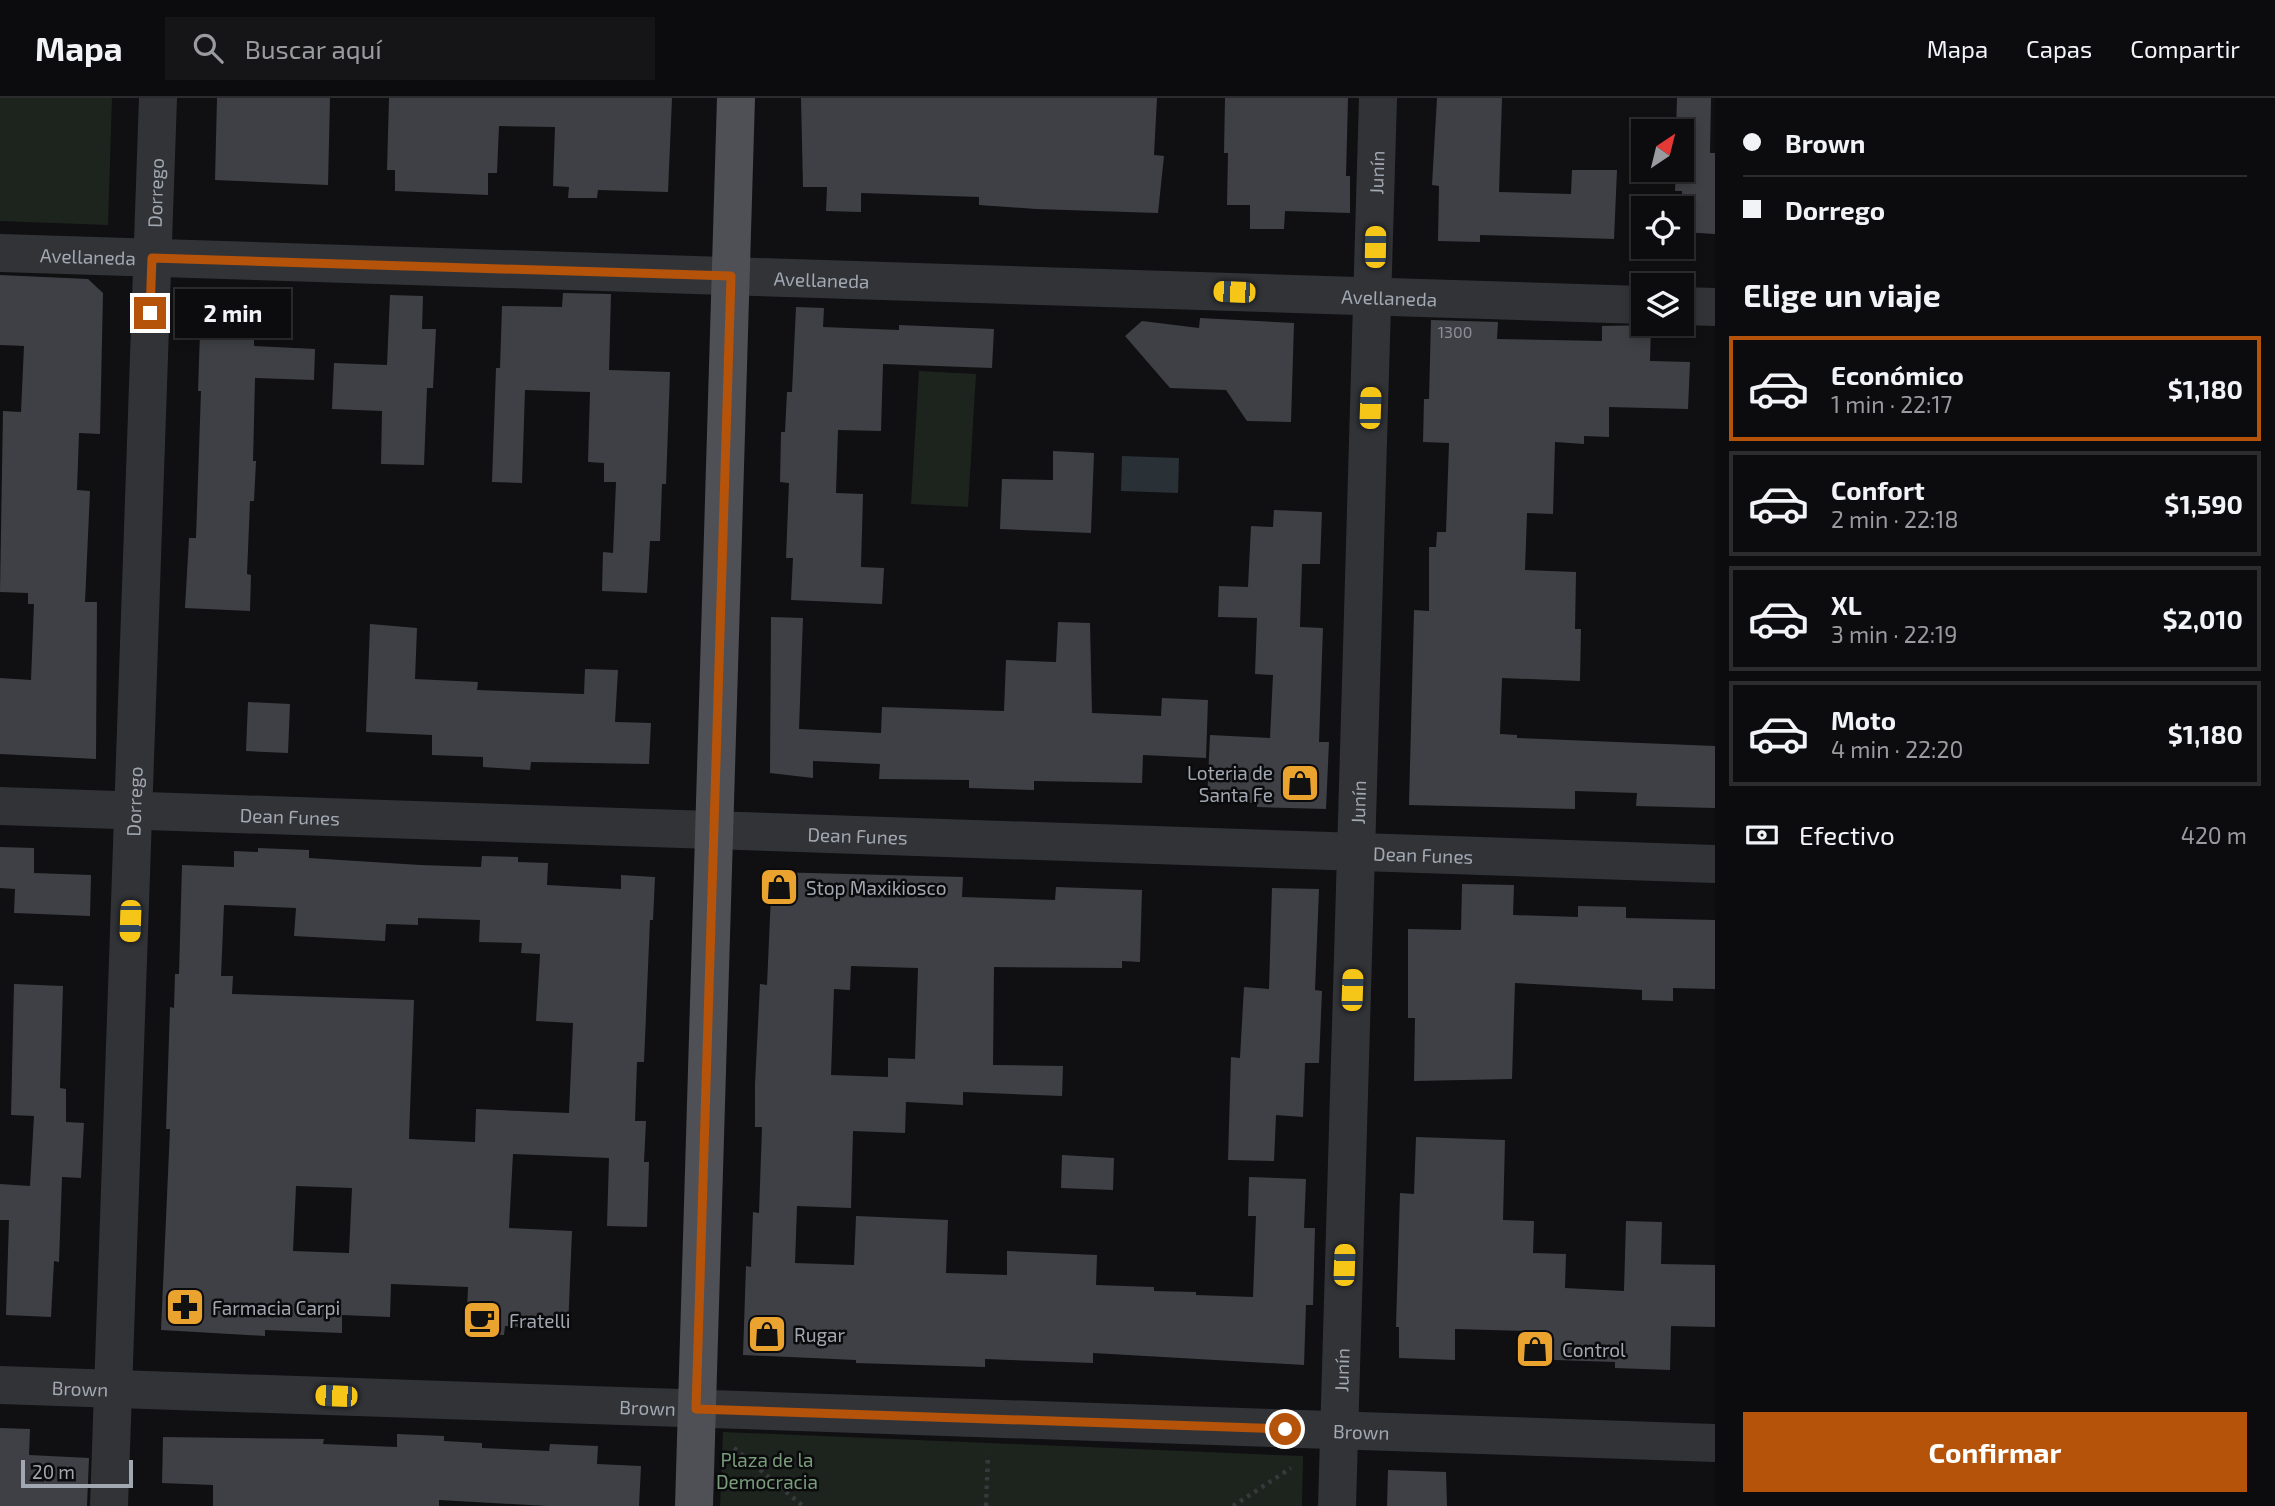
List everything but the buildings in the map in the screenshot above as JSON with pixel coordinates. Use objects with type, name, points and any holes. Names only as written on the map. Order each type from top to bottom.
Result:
[{"type":"main road","points":[[694,1506],[736,98]]},
{"type":"street","name":"Dorrego","points":[[109,1506],[158,98]]},
{"type":"street","name":"Junín","points":[[1337,1506],[1378,98]]},
{"type":"street","name":"Avellaneda","points":[[0,253],[1631,305]]},
{"type":"street","points":[[1694,306],[1715,307]]},
{"type":"street","name":"Dean Funes","points":[[0,806],[1715,864]]},
{"type":"street","name":"Brown","points":[[0,1385],[1715,1443]]},
{"type":"path","points":[[696,1409],[737,1450],[803,1506]]},
{"type":"path","points":[[986,1506],[989,1419]]},
{"type":"green space","points":[[0,98],[112,98],[108,225],[0,221]]},
{"type":"green space","points":[[919,371],[976,374],[968,507],[911,504]]},
{"type":"green space","name":"Plaza de la Democracia","points":[[723,1432],[1303,1456],[1302,1506],[720,1506]]},
{"type":"shaded area","points":[[1122,456],[1179,458],[1178,493],[1121,491]]},
{"type":"place","name":"Loteria de Santa Fe","points":[[1300,783]]},
{"type":"place","name":"Stop Maxikiosco","points":[[779,887]]},
{"type":"place","name":"Farmacia Carpi","points":[[185,1307]]},
{"type":"place","name":"Fratelli","points":[[482,1320]]},
{"type":"place","name":"Rugar","points":[[767,1334]]},
{"type":"place","name":"Control","points":[[1535,1349]]},
{"type":"route","points":[[150,313],[152,258],[731,276],[696,1409],[1285,1429]]}]
